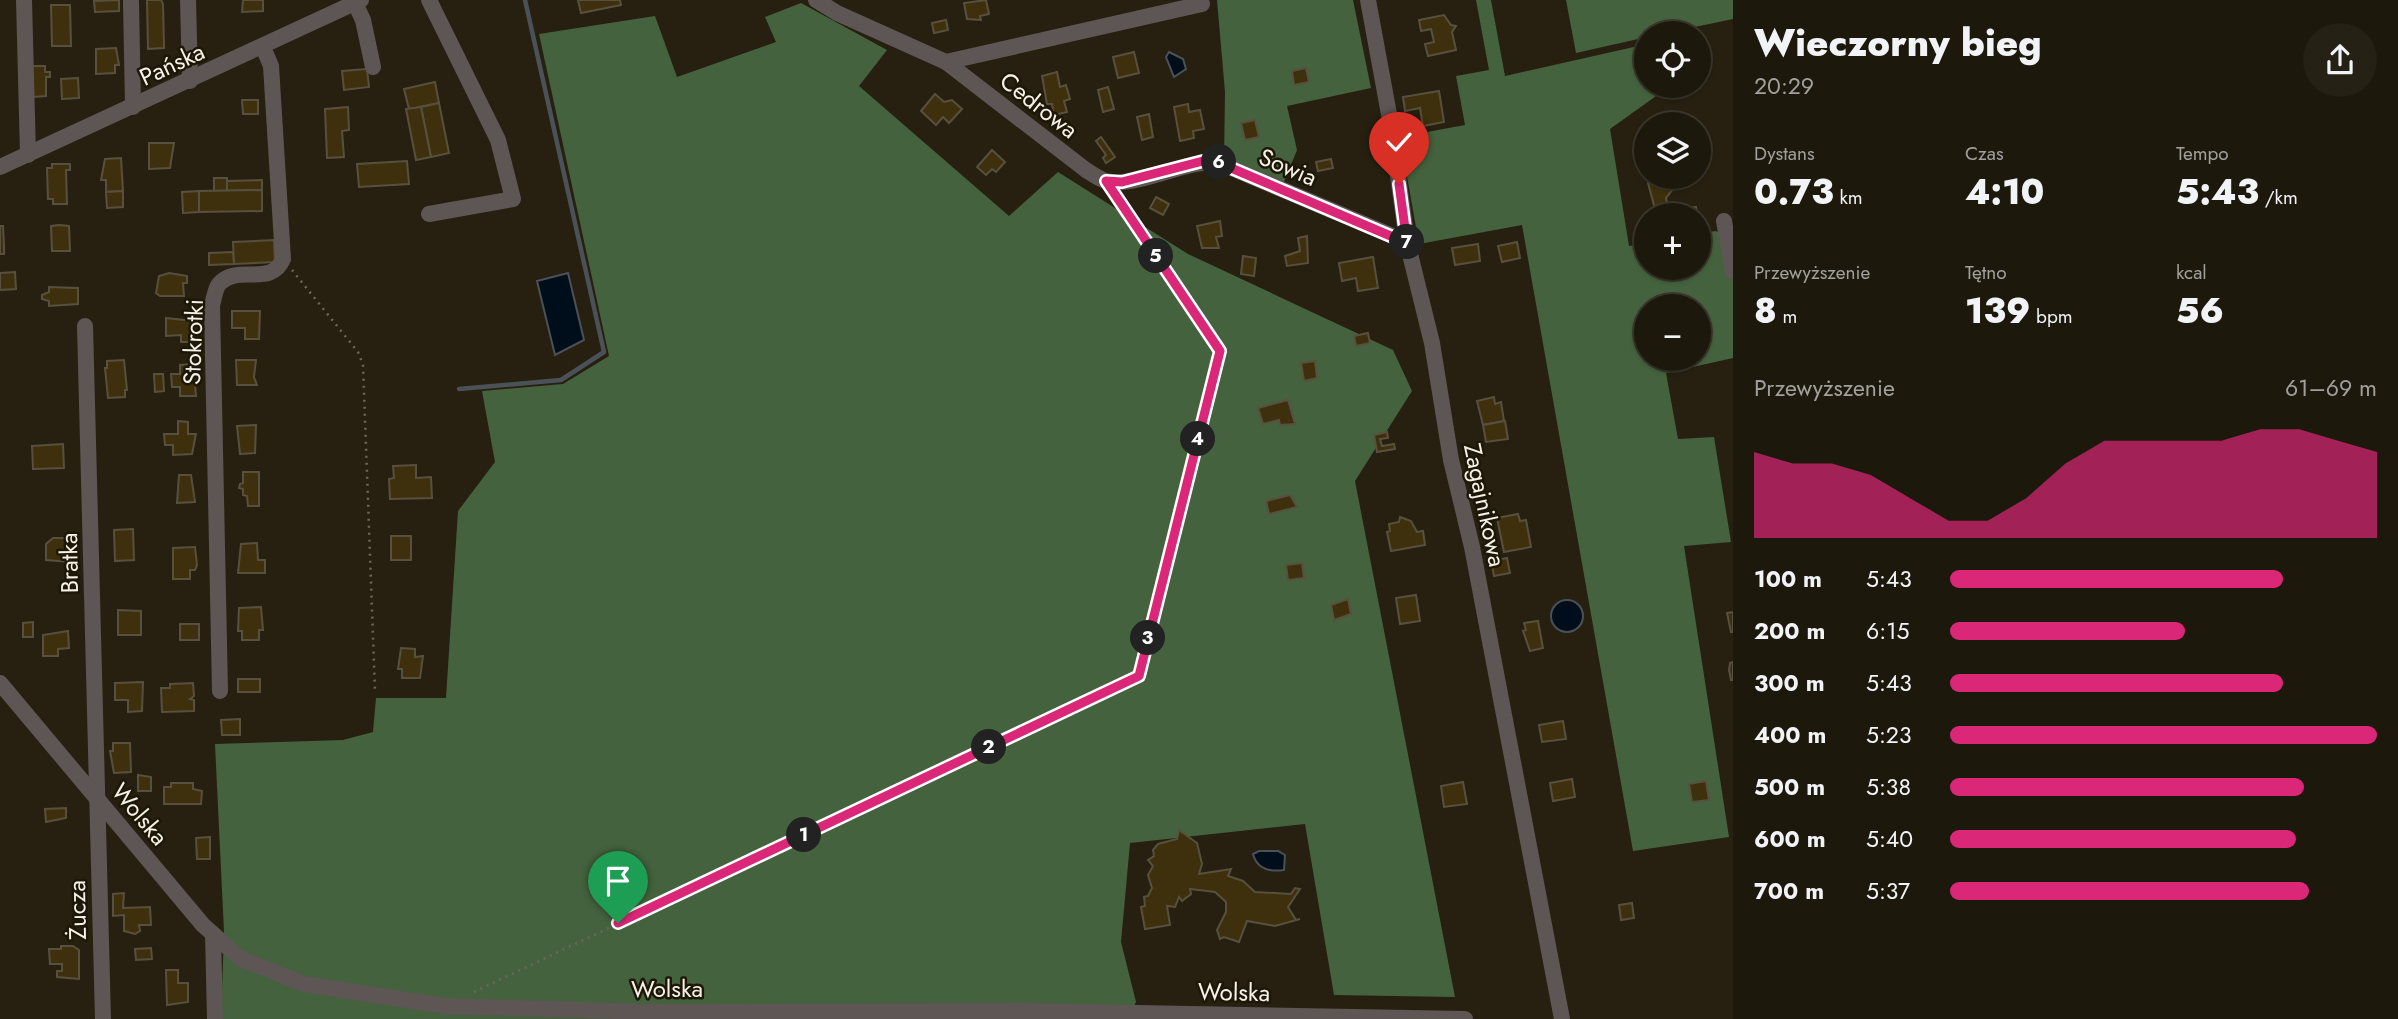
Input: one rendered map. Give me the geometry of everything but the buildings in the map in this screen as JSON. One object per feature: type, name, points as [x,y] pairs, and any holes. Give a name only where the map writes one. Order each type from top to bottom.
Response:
[{"type":"street","points":[[24,0],[28,155]]},
{"type":"street","points":[[188,0],[190,81]]},
{"type":"street","points":[[429,0],[498,140],[513,199],[429,214]]},
{"type":"street","name":"Cedrowa","points":[[816,0],[837,13],[946,62],[1086,170],[1106,181]]},
{"type":"street","name":"Zagajnikowa","points":[[1368,0],[1391,125],[1407,243],[1432,343],[1451,460],[1472,547],[1562,1019]]},
{"type":"street","points":[[131,2],[133,107]]},
{"type":"street","points":[[358,2],[373,67]]},
{"type":"street","name":"Pańska","points":[[0,167],[358,2]]},
{"type":"street","name":"Cedrowa","points":[[946,62],[1202,4]]},
{"type":"street","points":[[263,47],[271,66],[284,259]]},
{"type":"street","name":"Sowia","points":[[1106,181],[1122,182],[1203,161],[1217,162],[1407,243]]},
{"type":"street","points":[[1724,221],[1733,272]]},
{"type":"street","name":"Stokrotki","points":[[220,691],[212,305],[218,285],[232,275],[272,274],[279,269],[284,259]]},
{"type":"street","name":"Bratka","points":[[85,326],[97,799]]},
{"type":"street","name":"Wolska","points":[[0,683],[213,934],[241,959],[304,984],[445,1006],[653,1012],[1030,1011],[1465,1019]]},
{"type":"street","name":"Żucza","points":[[97,799],[103,1019]]},
{"type":"street","points":[[213,934],[215,1019]]},
{"type":"path","points":[[470,994],[1139,676],[1220,351],[1106,181]]},
{"type":"path","points":[[284,259],[358,352],[363,365],[375,691]]},
{"type":"green space","points":[[1217,0],[1353,0],[1371,88],[1287,106],[1297,150],[1284,182],[1224,159],[1225,92]]},
{"type":"green space","points":[[1476,0],[1491,0],[1505,76],[1634,47],[1634,98],[1653,98],[1610,129],[1629,246],[1634,245],[1634,280],[1711,280],[1711,232],[1733,236],[1733,358],[1711,363],[1711,294],[1634,294],[1634,371],[1675,371],[1666,373],[1678,439],[1714,437],[1731,542],[1684,546],[1729,837],[1633,851],[1522,225],[1419,244],[1400,137],[1465,125],[1456,76],[1489,70]]},
{"type":"green space","points":[[1566,0],[1733,0],[1733,19],[1711,24],[1711,21],[1634,21],[1634,40],[1576,53]]},
{"type":"green space","points":[[801,3],[887,50],[859,86],[1009,216],[1058,172],[1188,254],[1393,350],[1412,391],[1355,481],[1455,997],[1334,995],[1305,824],[1130,843],[1121,942],[1136,1002],[1128,1019],[221,1019],[224,932],[215,744],[343,740],[373,732],[376,698],[446,698],[458,511],[495,462],[482,391],[563,384],[609,356],[539,34],[655,16],[677,77],[776,42],[765,17]]},
{"type":"water","points":[[1169,52],[1183,59],[1186,69],[1174,77],[1166,57]]},
{"type":"water","points":[[568,273],[584,340],[555,355],[537,281]]},
{"type":"water","points":[[1567,600],[1578,605],[1583,616],[1578,627],[1567,632],[1556,627],[1551,616],[1556,605]]},
{"type":"water","points":[[1259,851],[1278,851],[1285,855],[1284,870],[1269,870],[1261,866],[1253,854]]},
{"type":"waterway","points":[[459,389],[561,380],[604,352],[525,0]]},
{"type":"route","points":[[618,923],[1139,676],[1220,351],[1106,181],[1122,182],[1203,161],[1217,162],[1407,243],[1399,184]]}]
